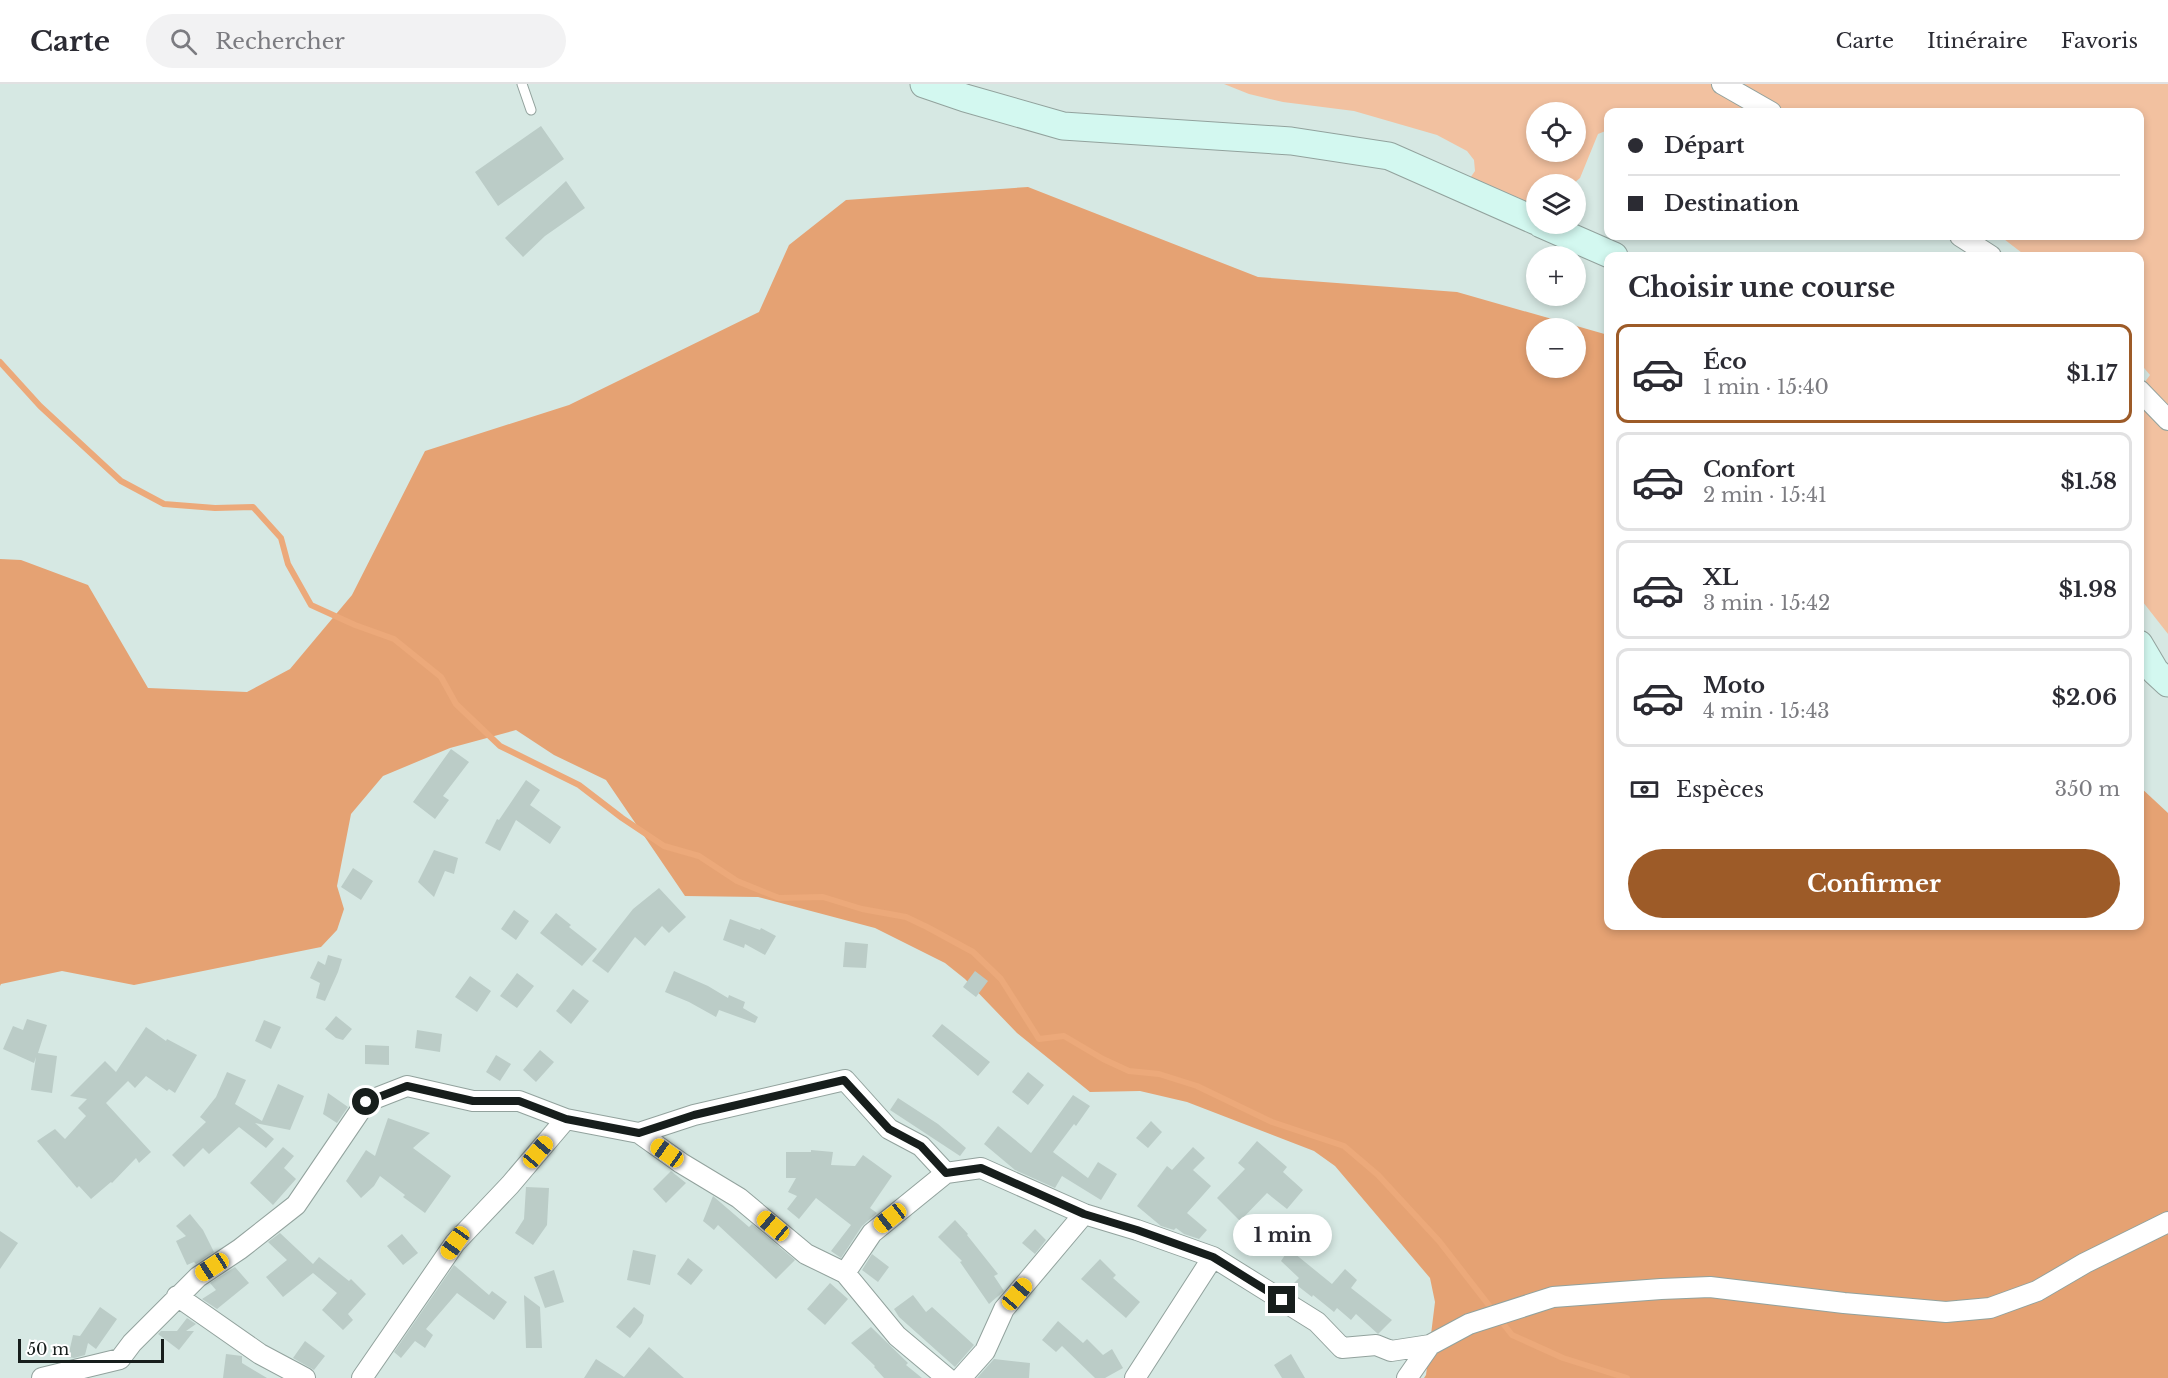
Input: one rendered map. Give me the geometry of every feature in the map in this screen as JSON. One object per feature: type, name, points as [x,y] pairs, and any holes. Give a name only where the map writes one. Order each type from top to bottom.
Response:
[{"type":"street","points":[[924,84],[1063,126],[1292,141],[1389,156],[1526,217]]},
{"type":"street","points":[[1722,84],[1763,108]]},
{"type":"street","points":[[1564,234],[1605,252]]},
{"type":"street","points":[[1966,240],[1985,252]]},
{"type":"street","points":[[2144,395],[2168,420]]},
{"type":"street","points":[[2144,652],[2155,671],[2168,683]]},
{"type":"street","points":[[639,1133],[694,1115],[844,1080],[889,1129],[921,1146],[946,1173]]},
{"type":"street","points":[[42,1378],[120,1359],[132,1342],[198,1277],[240,1249],[296,1204],[366,1102],[407,1086],[473,1101],[519,1101],[566,1119],[639,1133],[681,1163],[740,1198],[806,1254],[845,1273],[897,1336],[947,1378]]},
{"type":"street","points":[[362,1378],[455,1243],[510,1185],[566,1119]]},
{"type":"street","points":[[845,1273],[872,1233],[946,1173],[981,1168],[1084,1214],[1213,1257],[1317,1322],[1342,1348],[1376,1345],[1391,1351],[1430,1345],[1469,1324],[1553,1297],[1601,1292],[1710,1287],[1946,1312],[1990,1308],[2037,1291],[2085,1263],[2168,1222]]},
{"type":"street","points":[[961,1378],[985,1351],[1004,1310],[1084,1214]]},
{"type":"street","points":[[1135,1378],[1213,1257]]},
{"type":"street","points":[[177,1296],[260,1353],[305,1378]]},
{"type":"street","points":[[1407,1378],[1430,1345]]},
{"type":"lane","points":[[522,84],[531,110]]},
{"type":"shaded area","points":[[1224,84],[2168,84],[2168,634],[2144,603],[2144,383],[2150,375],[2144,368],[2144,252],[2021,252],[2005,240],[2144,240],[2144,108],[1604,108],[1604,132],[1598,134],[1582,174],[1526,174],[1526,204],[1468,181],[1475,171],[1474,160],[1467,151],[1437,135],[1354,111],[1283,102],[1249,94]]},
{"type":"shaded area","points":[[1028,187],[1258,277],[1457,292],[1548,318],[1526,318],[1526,378],[1586,378],[1586,329],[1604,334],[1604,930],[2144,930],[2144,791],[2168,813],[2168,1378],[1424,1378],[1435,1302],[1430,1278],[1335,1166],[1314,1151],[1187,1102],[1140,1091],[1090,1092],[1017,1033],[965,979],[945,963],[875,928],[758,897],[685,896],[606,780],[554,755],[516,730],[450,748],[383,776],[351,814],[337,886],[344,909],[337,930],[321,947],[134,985],[62,971],[0,986],[0,559],[21,560],[88,585],[148,688],[247,692],[290,669],[352,595],[425,451],[569,405],[759,312],[789,245],[846,200]]},
{"type":"building","points":[[541,126],[564,159],[498,206],[475,172]]},
{"type":"building","points":[[566,181],[585,208],[545,236],[523,257],[505,238]]},
{"type":"building","points":[[451,749],[469,762],[443,796],[449,800],[435,819],[413,802]]},
{"type":"building","points":[[526,780],[540,790],[530,805],[561,827],[550,844],[516,820],[500,851],[485,843],[497,819],[499,820]]},
{"type":"building","points":[[434,850],[458,858],[454,874],[445,871],[434,897],[418,882]]},
{"type":"building","points":[[353,868],[373,881],[361,900],[341,887]]},
{"type":"building","points":[[659,888],[686,917],[669,933],[662,926],[645,946],[635,937],[608,973],[592,961],[633,909]]},
{"type":"building","points":[[514,910],[529,921],[516,940],[501,929]]},
{"type":"building","points":[[556,913],[571,925],[569,927],[597,949],[582,966],[540,933]]},
{"type":"building","points":[[730,919],[760,930],[761,928],[776,936],[765,955],[745,944],[744,948],[723,940]]},
{"type":"building","points":[[845,942],[868,944],[866,968],[843,967]]},
{"type":"building","points":[[328,955],[342,959],[325,1001],[316,998],[320,983],[310,978],[318,961],[325,965]]},
{"type":"building","points":[[674,971],[728,998],[729,995],[745,1002],[743,1008],[758,1017],[755,1023],[719,1010],[716,1017],[665,992]]},
{"type":"building","points":[[975,971],[988,981],[976,997],[963,987]]},
{"type":"building","points":[[517,973],[534,986],[517,1008],[500,996]]},
{"type":"building","points":[[470,976],[491,991],[477,1012],[455,997]]},
{"type":"building","points":[[573,989],[589,1001],[571,1024],[556,1011]]},
{"type":"building","points":[[336,1016],[352,1029],[343,1040],[336,1038],[325,1029]]},
{"type":"building","points":[[27,1019],[47,1025],[38,1053],[57,1056],[52,1093],[31,1090],[36,1057],[34,1063],[3,1049],[13,1026],[23,1030]]},
{"type":"building","points":[[264,1020],[281,1027],[271,1049],[255,1041]]},
{"type":"building","points":[[942,1024],[990,1062],[978,1076],[932,1036]]},
{"type":"building","points":[[146,1027],[166,1041],[167,1039],[197,1055],[175,1093],[169,1089],[167,1091],[146,1076],[135,1088],[128,1081],[106,1103],[151,1152],[139,1163],[136,1158],[112,1183],[91,1199],[79,1186],[77,1188],[37,1141],[55,1129],[65,1139],[86,1116],[78,1108],[87,1099],[70,1096],[105,1061],[116,1072]]},
{"type":"building","points":[[417,1030],[442,1034],[440,1052],[415,1048]]},
{"type":"building","points":[[365,1045],[389,1046],[389,1065],[365,1064]]},
{"type":"building","points":[[540,1050],[554,1062],[536,1082],[523,1070]]},
{"type":"building","points":[[496,1055],[511,1064],[500,1081],[486,1072]]},
{"type":"building","points":[[227,1072],[246,1080],[235,1104],[262,1121],[278,1084],[304,1096],[290,1130],[255,1123],[274,1139],[266,1148],[239,1127],[209,1154],[203,1148],[184,1167],[172,1155],[206,1122],[200,1117],[216,1097]]},
{"type":"building","points":[[1028,1072],[1044,1085],[1028,1105],[1012,1092]]},
{"type":"building","points":[[328,1093],[348,1107],[337,1123],[323,1114]]},
{"type":"building","points":[[1073,1095],[1090,1106],[1053,1152],[1088,1178],[1098,1162],[1117,1174],[1101,1200],[1062,1176],[1055,1188],[1015,1170],[984,1144],[998,1126],[1031,1153]]},
{"type":"building","points":[[898,1098],[938,1124],[966,1148],[960,1156],[890,1110]]},
{"type":"building","points":[[388,1118],[430,1133],[413,1148],[451,1176],[425,1213],[380,1176],[374,1186],[361,1198],[346,1181],[366,1150],[375,1156]]},
{"type":"building","points":[[1151,1121],[1162,1132],[1148,1148],[1136,1138]]},
{"type":"building","points":[[1257,1141],[1287,1167],[1283,1172],[1303,1190],[1287,1209],[1267,1193],[1240,1221],[1217,1198],[1245,1169],[1238,1163]]},
{"type":"building","points":[[283,1147],[294,1156],[284,1168],[296,1179],[273,1205],[250,1183]]},
{"type":"building","points":[[1193,1147],[1205,1158],[1193,1170],[1211,1186],[1187,1213],[1207,1230],[1199,1239],[1184,1234],[1176,1228],[1174,1230],[1161,1226],[1137,1206],[1167,1166],[1172,1170]]},
{"type":"building","points":[[811,1150],[833,1152],[831,1165],[855,1166],[863,1155],[892,1176],[870,1208],[877,1213],[862,1226],[841,1258],[831,1251],[851,1225],[816,1198],[799,1219],[787,1209],[797,1196],[788,1192],[796,1178],[786,1178],[786,1152],[811,1152]]},
{"type":"building","points":[[671,1171],[686,1183],[666,1203],[653,1189]]},
{"type":"building","points":[[526,1187],[549,1188],[547,1225],[533,1245],[515,1233],[524,1219]]},
{"type":"building","points":[[713,1196],[749,1227],[752,1224],[795,1260],[776,1279],[718,1225],[714,1230],[703,1221]]},
{"type":"building","points":[[190,1214],[203,1230],[214,1252],[196,1264],[194,1262],[187,1265],[176,1241],[186,1236],[176,1226]]},
{"type":"building","points":[[955,1220],[998,1274],[994,1276],[1004,1291],[989,1304],[960,1262],[962,1261],[938,1237]]},
{"type":"building","points":[[1035,1229],[1046,1240],[1035,1254],[1022,1243]]},
{"type":"building","points":[[0,1231],[18,1243],[0,1269]]},
{"type":"building","points":[[280,1233],[313,1264],[319,1257],[349,1281],[351,1279],[366,1294],[348,1314],[353,1320],[343,1330],[322,1310],[337,1293],[313,1273],[283,1297],[266,1277],[287,1260],[268,1242]]},
{"type":"building","points":[[402,1234],[418,1253],[403,1265],[387,1246]]},
{"type":"building","points":[[1289,1249],[1332,1284],[1345,1269],[1357,1280],[1351,1288],[1392,1320],[1378,1334],[1356,1314],[1351,1320],[1337,1308],[1334,1312],[1313,1295],[1312,1297],[1294,1283],[1299,1278],[1281,1261]]},
{"type":"building","points":[[633,1250],[656,1255],[650,1285],[627,1280]]},
{"type":"building","points":[[872,1254],[889,1267],[878,1282],[862,1270]]},
{"type":"building","points":[[688,1258],[703,1270],[691,1285],[677,1274]]},
{"type":"building","points":[[1100,1259],[1116,1275],[1113,1278],[1140,1302],[1126,1318],[1081,1279]]},
{"type":"building","points":[[454,1265],[489,1295],[492,1291],[507,1302],[494,1320],[457,1293],[426,1329],[433,1335],[425,1348],[415,1341],[401,1358],[394,1352]]},
{"type":"building","points":[[235,1267],[249,1283],[217,1309],[202,1299],[216,1290],[210,1283]]},
{"type":"building","points":[[554,1270],[564,1302],[545,1308],[534,1277]]},
{"type":"building","points":[[830,1283],[848,1299],[825,1325],[807,1309]]},
{"type":"building","points":[[524,1295],[540,1307],[542,1348],[526,1348]]},
{"type":"building","points":[[913,1295],[926,1312],[932,1307],[974,1345],[955,1367],[899,1317],[894,1309]]},
{"type":"building","points":[[100,1307],[117,1319],[96,1349],[88,1343],[85,1355],[68,1357],[73,1335],[80,1336]]},
{"type":"building","points":[[634,1307],[644,1315],[642,1323],[630,1338],[616,1327]]},
{"type":"building","points":[[187,1318],[196,1324],[186,1331],[194,1331],[179,1350],[158,1334],[161,1331],[177,1331]]},
{"type":"building","points":[[1058,1321],[1083,1343],[1087,1339],[1103,1355],[1112,1349],[1123,1368],[1105,1378],[1095,1378],[1062,1346],[1056,1352],[1042,1340]]},
{"type":"building","points":[[871,1327],[908,1363],[906,1365],[922,1378],[884,1378],[851,1343]]},
{"type":"building","points":[[305,1341],[325,1356],[314,1370],[293,1358]]},
{"type":"building","points":[[649,1347],[684,1378],[584,1378],[596,1359],[624,1377]]},
{"type":"building","points":[[226,1354],[242,1356],[242,1363],[267,1378],[223,1378]]},
{"type":"building","points":[[1291,1354],[1305,1378],[1282,1378],[1274,1365]]},
{"type":"building","points":[[994,1359],[1030,1363],[1029,1378],[977,1378]]},
{"type":"waterway","points":[[0,362],[40,406],[121,481],[164,504],[215,508],[253,507],[281,538],[288,564],[311,605],[355,625],[394,639],[441,677],[456,704],[500,746],[579,785],[664,846],[699,856],[737,881],[779,898],[823,897],[862,909],[906,917],[973,952],[1001,979],[1039,1039],[1064,1036],[1129,1071],[1159,1074],[1197,1086],[1272,1122],[1344,1146],[1378,1175],[1439,1241],[1512,1335],[1563,1358],[1627,1378]]},
{"type":"route","points":[[366,1102],[407,1086],[473,1101],[519,1101],[566,1119],[639,1133],[694,1115],[844,1080],[889,1129],[921,1146],[946,1173],[981,1168],[1084,1214],[1213,1257],[1282,1300]]}]
